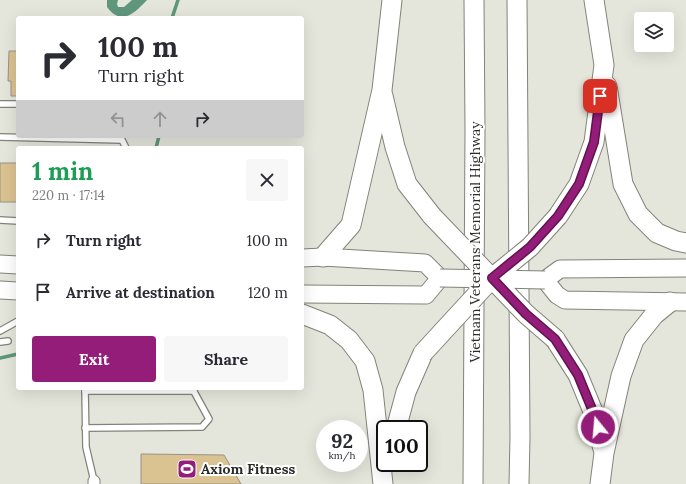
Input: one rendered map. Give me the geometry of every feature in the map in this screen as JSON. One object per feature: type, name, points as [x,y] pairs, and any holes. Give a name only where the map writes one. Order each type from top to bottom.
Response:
[{"type":"highway","points":[[322,257],[352,225],[382,90],[392,0]]},
{"type":"highway","name":"Vietnam Veterans Memorial Highway","points":[[473,484],[475,129],[474,0]]},
{"type":"highway","points":[[517,0],[520,421],[519,484]]},
{"type":"highway","points":[[594,0],[623,184],[638,214],[657,233],[676,241],[686,243]]},
{"type":"highway","points":[[398,420],[406,392],[423,353],[492,278],[530,247],[558,216],[579,184],[594,142],[604,65]]},
{"type":"highway","points":[[382,90],[395,147],[407,184],[432,216],[526,314],[555,339],[578,375],[594,414],[604,452]]},
{"type":"highway","points":[[600,484],[604,452],[621,376],[634,340],[654,315],[678,302]]},
{"type":"highway","points":[[304,315],[330,325],[349,340],[365,361],[373,390],[383,484]]},
{"type":"highway","points":[[390,484],[391,472]]},
{"type":"main road","points":[[304,258],[322,257],[425,263],[440,278],[545,280],[560,269],[686,268]]},
{"type":"main road","points":[[0,264],[16,265]]},
{"type":"main road","points":[[304,294],[426,295],[440,278]]},
{"type":"main road","points":[[545,280],[557,295],[566,300],[678,302]]},
{"type":"main road","points":[[0,290],[16,290]]},
{"type":"lane","points":[[0,104],[16,104]]},
{"type":"lane","points":[[0,137],[16,137]]},
{"type":"lane","points":[[0,220],[16,221]]},
{"type":"lane","points":[[0,331],[16,322]]},
{"type":"lane","points":[[0,342],[8,341]]},
{"type":"lane","points":[[85,390],[86,447],[94,482]]},
{"type":"lane","points":[[85,428],[202,427],[209,419],[193,390]]},
{"type":"shaded area","points":[[107,0],[118,0],[118,7],[124,7],[132,0],[147,0],[137,10],[127,16],[117,16],[107,7]]},
{"type":"building","points":[[9,51],[16,51],[16,96],[11,96],[11,81],[8,81]]},
{"type":"building","points":[[0,163],[16,163],[16,202],[0,202]]},
{"type":"building","name":"Axiom Fitness","points":[[141,454],[224,455],[241,484],[141,484]]},
{"type":"waterway","points":[[173,16],[178,0]]},
{"type":"waterway","points":[[156,146],[158,138]]},
{"type":"waterway","points":[[0,358],[16,354]]},
{"type":"place","name":"Axiom Fitness","points":[[187,469]]},
{"type":"route","points":[[598,427],[578,375],[555,339],[526,314],[492,278],[530,247],[558,216],[579,184],[594,142],[600,96]]}]
